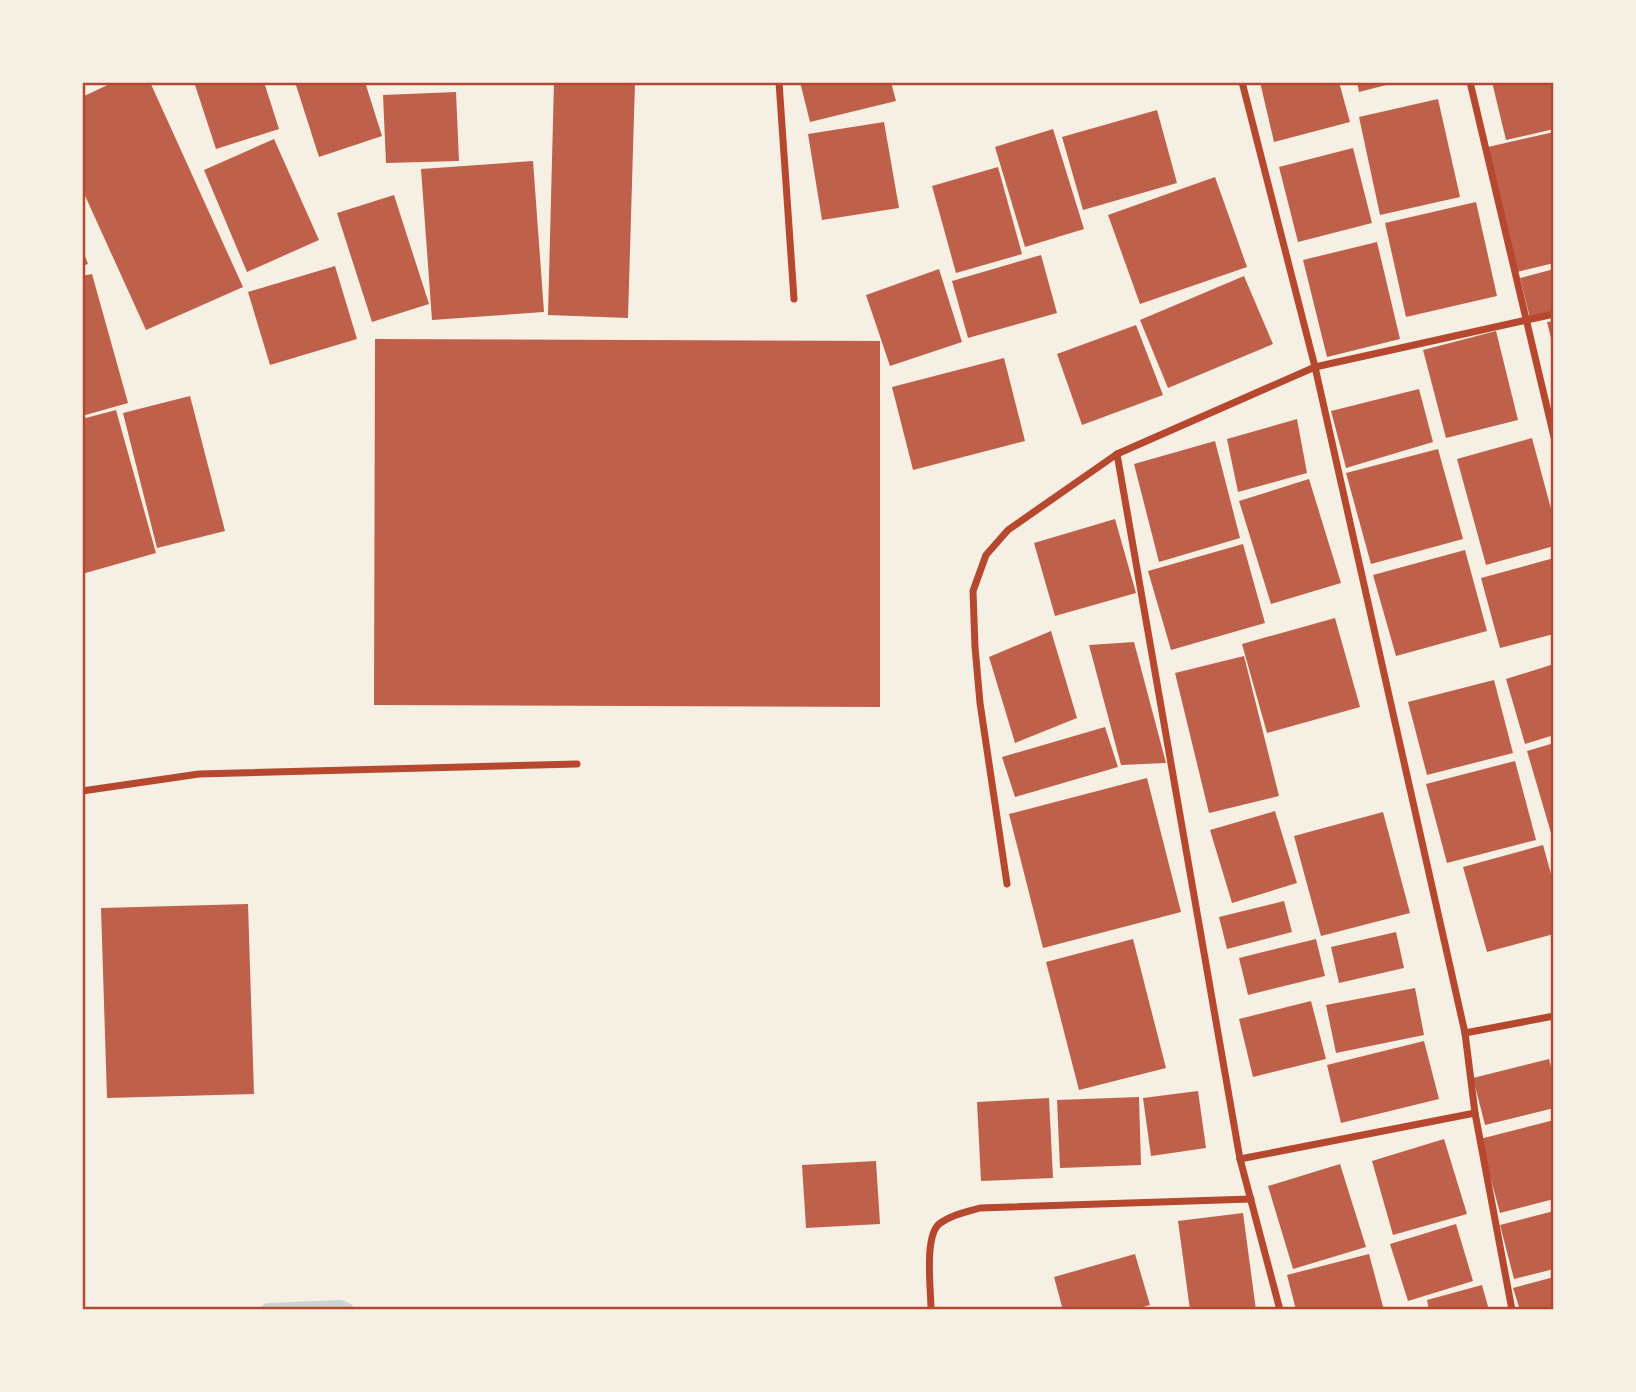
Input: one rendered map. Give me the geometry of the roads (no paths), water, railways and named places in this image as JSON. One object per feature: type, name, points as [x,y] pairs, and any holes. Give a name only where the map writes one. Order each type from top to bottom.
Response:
[{"type":"street","points":[[779,82],[794,299]]},
{"type":"street","points":[[1242,82],[1314,367],[1465,1033],[1475,1113],[1512,1310]]},
{"type":"street","points":[[1470,82],[1554,437]]},
{"type":"street","points":[[1007,884],[980,704],[973,591],[986,555],[1008,530],[1116,454],[1314,367],[1554,314]]},
{"type":"street","points":[[1116,454],[1240,1159],[1280,1310]]},
{"type":"street","points":[[82,791],[199,774],[577,764]]},
{"type":"street","points":[[1465,1033],[1554,1016]]},
{"type":"street","points":[[1240,1159],[1475,1113]]},
{"type":"street","points":[[931,1310],[932,1236],[937,1226],[958,1214],[980,1208],[1251,1199]]},
{"type":"waterway","points":[[268,1310],[340,1307],[347,1310]]}]
